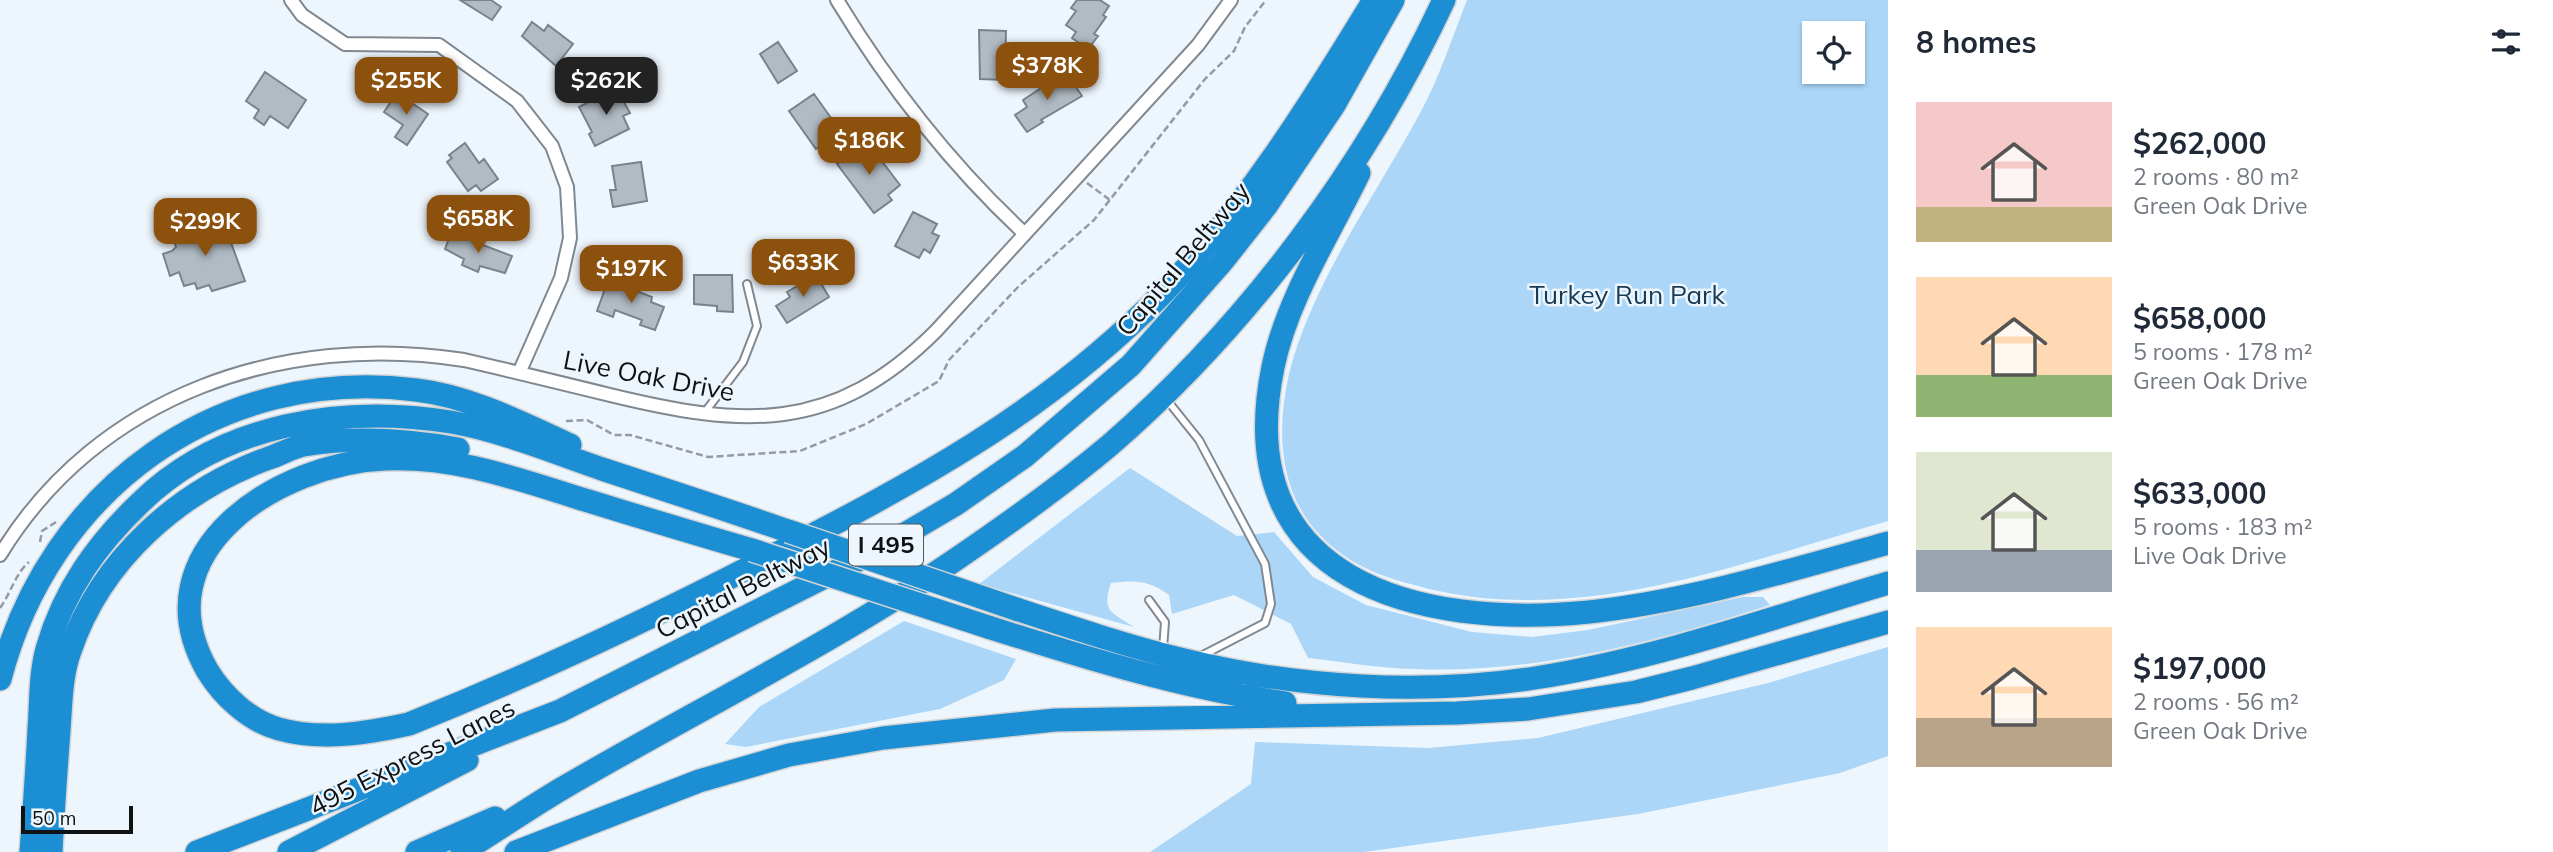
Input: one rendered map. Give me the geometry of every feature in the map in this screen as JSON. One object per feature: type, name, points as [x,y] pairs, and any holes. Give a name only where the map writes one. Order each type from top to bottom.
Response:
[{"type":"highway","points":[[752,550],[463,463],[382,459],[301,477],[261,497],[229,520],[214,538],[195,576],[192,628],[199,655],[217,686],[244,712],[278,729],[325,735],[373,732],[410,724],[615,636],[856,513],[936,470],[1008,424],[1114,339],[1164,291],[1246,192],[1319,90],[1374,0]]},
{"type":"highway","name":"Capital Beltway","points":[[197,852],[560,712],[792,595],[910,531],[956,504],[1013,464],[1082,411],[1184,309],[1266,206],[1334,105],[1393,0]]},
{"type":"highway","name":"I 495","points":[[462,852],[562,789],[803,653],[954,561],[1108,446],[1163,396],[1213,344],[1297,243],[1375,127],[1444,0]]},
{"type":"highway","points":[[1433,23],[1299,295],[1281,337],[1273,366],[1266,408],[1267,462],[1282,506],[1315,552],[1357,581],[1390,594],[1430,605],[1512,615],[1589,612],[1691,596],[1888,543]]},
{"type":"highway","points":[[0,679],[15,624],[30,593],[82,514],[137,466],[169,444],[226,413],[304,390],[375,386],[419,390],[463,401],[525,424],[606,461],[788,531]]},
{"type":"highway","points":[[51,852],[45,791],[46,652],[61,607],[84,566],[114,528],[159,485],[207,453],[259,433],[330,416],[395,415],[454,423],[522,442],[1016,610],[1163,655],[1189,662],[1301,679],[1392,686],[1508,681],[1647,655],[1888,583]]},
{"type":"highway","points":[[31,852],[45,791],[69,652],[90,607],[121,560],[169,511],[233,471],[303,445],[392,440],[468,451],[752,550],[1128,671],[1189,686],[1310,706],[1390,713]]},
{"type":"highway","points":[[516,852],[637,802],[699,780],[789,755],[883,738],[1055,720],[1492,712],[1587,701],[1692,678],[1888,622]]},
{"type":"highway","name":"495 Express Lanes","points":[[289,852],[560,712]]},
{"type":"highway","points":[[417,852],[562,789]]},
{"type":"street","points":[[291,0],[302,15],[345,44],[439,45],[517,101],[547,138],[567,187],[570,238],[561,278],[519,373]]},
{"type":"street","points":[[837,0],[948,156],[980,192],[1025,234]]},
{"type":"street","name":"Live Oak Drive","points":[[0,555],[46,496],[102,445],[176,398],[231,374],[305,356],[363,351],[424,354],[703,415],[748,417],[806,410],[841,398],[879,378],[924,343],[1198,45],[1231,0]]},
{"type":"lane","points":[[703,415],[743,362],[758,326],[747,284]]},
{"type":"lane","points":[[1163,396],[1199,440],[1260,554],[1271,592],[1270,613],[1265,623],[1241,638],[1189,662]]},
{"type":"lane","points":[[1149,600],[1165,622],[1163,655]]},
{"type":"path","points":[[564,421],[587,420],[614,435],[630,435],[708,457],[800,451],[866,424],[939,381],[948,360],[1018,287],[1094,220],[1205,79],[1234,51],[1245,27],[1266,0]]},
{"type":"path","points":[[1077,177],[1110,200]]},
{"type":"path","points":[[39,544],[42,531],[61,519]]},
{"type":"path","points":[[0,608],[12,592],[20,570],[36,556]]},
{"type":"green space","name":"Turkey Run Park","points":[[1467,0],[1888,0],[1888,521],[1715,572],[1656,586],[1596,596],[1537,600],[1477,597],[1404,582],[1353,562],[1320,535],[1296,500],[1284,460],[1283,417],[1289,374],[1312,307],[1328,274],[1402,146],[1439,73]]},
{"type":"green space","points":[[1130,468],[1237,536],[1274,532],[1313,577],[1366,605],[1472,632],[1532,637],[1588,630],[1743,597],[1763,597],[1770,605],[1595,653],[1505,666],[1414,669],[1308,658],[1291,624],[1234,595],[1172,614],[1169,595],[1155,586],[1135,582],[1111,583],[1107,600],[1110,610],[1134,627],[979,584]]},
{"type":"green space","points":[[904,621],[1016,659],[1004,680],[940,709],[746,747],[725,744],[759,707]]},
{"type":"green space","points":[[1888,647],[1888,756],[1840,773],[1638,814],[1364,852],[1150,852],[1251,784],[1255,742],[1429,748],[1538,738],[1768,683]]},
{"type":"building","points":[[460,0],[491,0],[501,7],[492,20]]},
{"type":"building","points":[[1077,0],[1100,0],[1109,6],[1103,15],[1106,17],[1094,34],[1098,36],[1088,49],[1072,38],[1076,32],[1066,25],[1076,11],[1071,8]]},
{"type":"building","points":[[532,22],[544,31],[548,25],[573,44],[556,66],[522,36]]},
{"type":"building","points":[[979,30],[1006,31],[1005,80],[980,79]]},
{"type":"building","points":[[778,42],[797,71],[778,83],[760,54]]},
{"type":"building","points":[[265,72],[306,100],[288,128],[270,116],[264,125],[254,118],[259,110],[246,101]]},
{"type":"building","points":[[1068,76],[1082,96],[1041,120],[1043,122],[1027,132],[1015,115],[1027,107],[1023,100],[1052,81],[1054,85]]},
{"type":"building","points":[[616,88],[630,113],[623,116],[629,129],[595,146],[589,134],[592,132],[579,107]]},
{"type":"building","points":[[397,93],[428,114],[407,145],[395,137],[403,125],[384,112]]},
{"type":"building","points":[[814,94],[836,125],[827,131],[832,137],[816,149],[789,111]]},
{"type":"building","points":[[465,143],[479,163],[484,159],[498,179],[481,191],[476,185],[468,191],[447,162],[452,158],[449,155]]},
{"type":"building","points":[[863,145],[867,150],[871,147],[900,185],[888,195],[892,200],[874,213],[837,164]]},
{"type":"building","points":[[641,162],[647,201],[613,207],[610,190],[616,190],[612,166]]},
{"type":"building","points":[[913,212],[937,224],[932,233],[939,236],[930,253],[924,249],[919,258],[895,246]]},
{"type":"building","points":[[212,219],[217,233],[226,229],[245,281],[212,291],[209,285],[197,289],[195,283],[184,286],[179,272],[170,276],[163,254],[176,247],[174,242],[183,239],[180,231]]},
{"type":"building","points":[[451,233],[512,256],[505,273],[480,266],[478,272],[462,265],[464,259],[445,249]]},
{"type":"building","points":[[621,247],[639,252],[633,270],[616,264]]},
{"type":"building","points":[[694,275],[732,275],[733,312],[717,311],[717,306],[694,304]]},
{"type":"building","points":[[816,275],[829,297],[787,323],[776,306],[790,297],[787,292]]},
{"type":"building","points":[[619,284],[652,297],[651,302],[664,307],[655,330],[640,325],[642,320],[615,310],[613,317],[597,311],[606,286],[616,290]]}]
